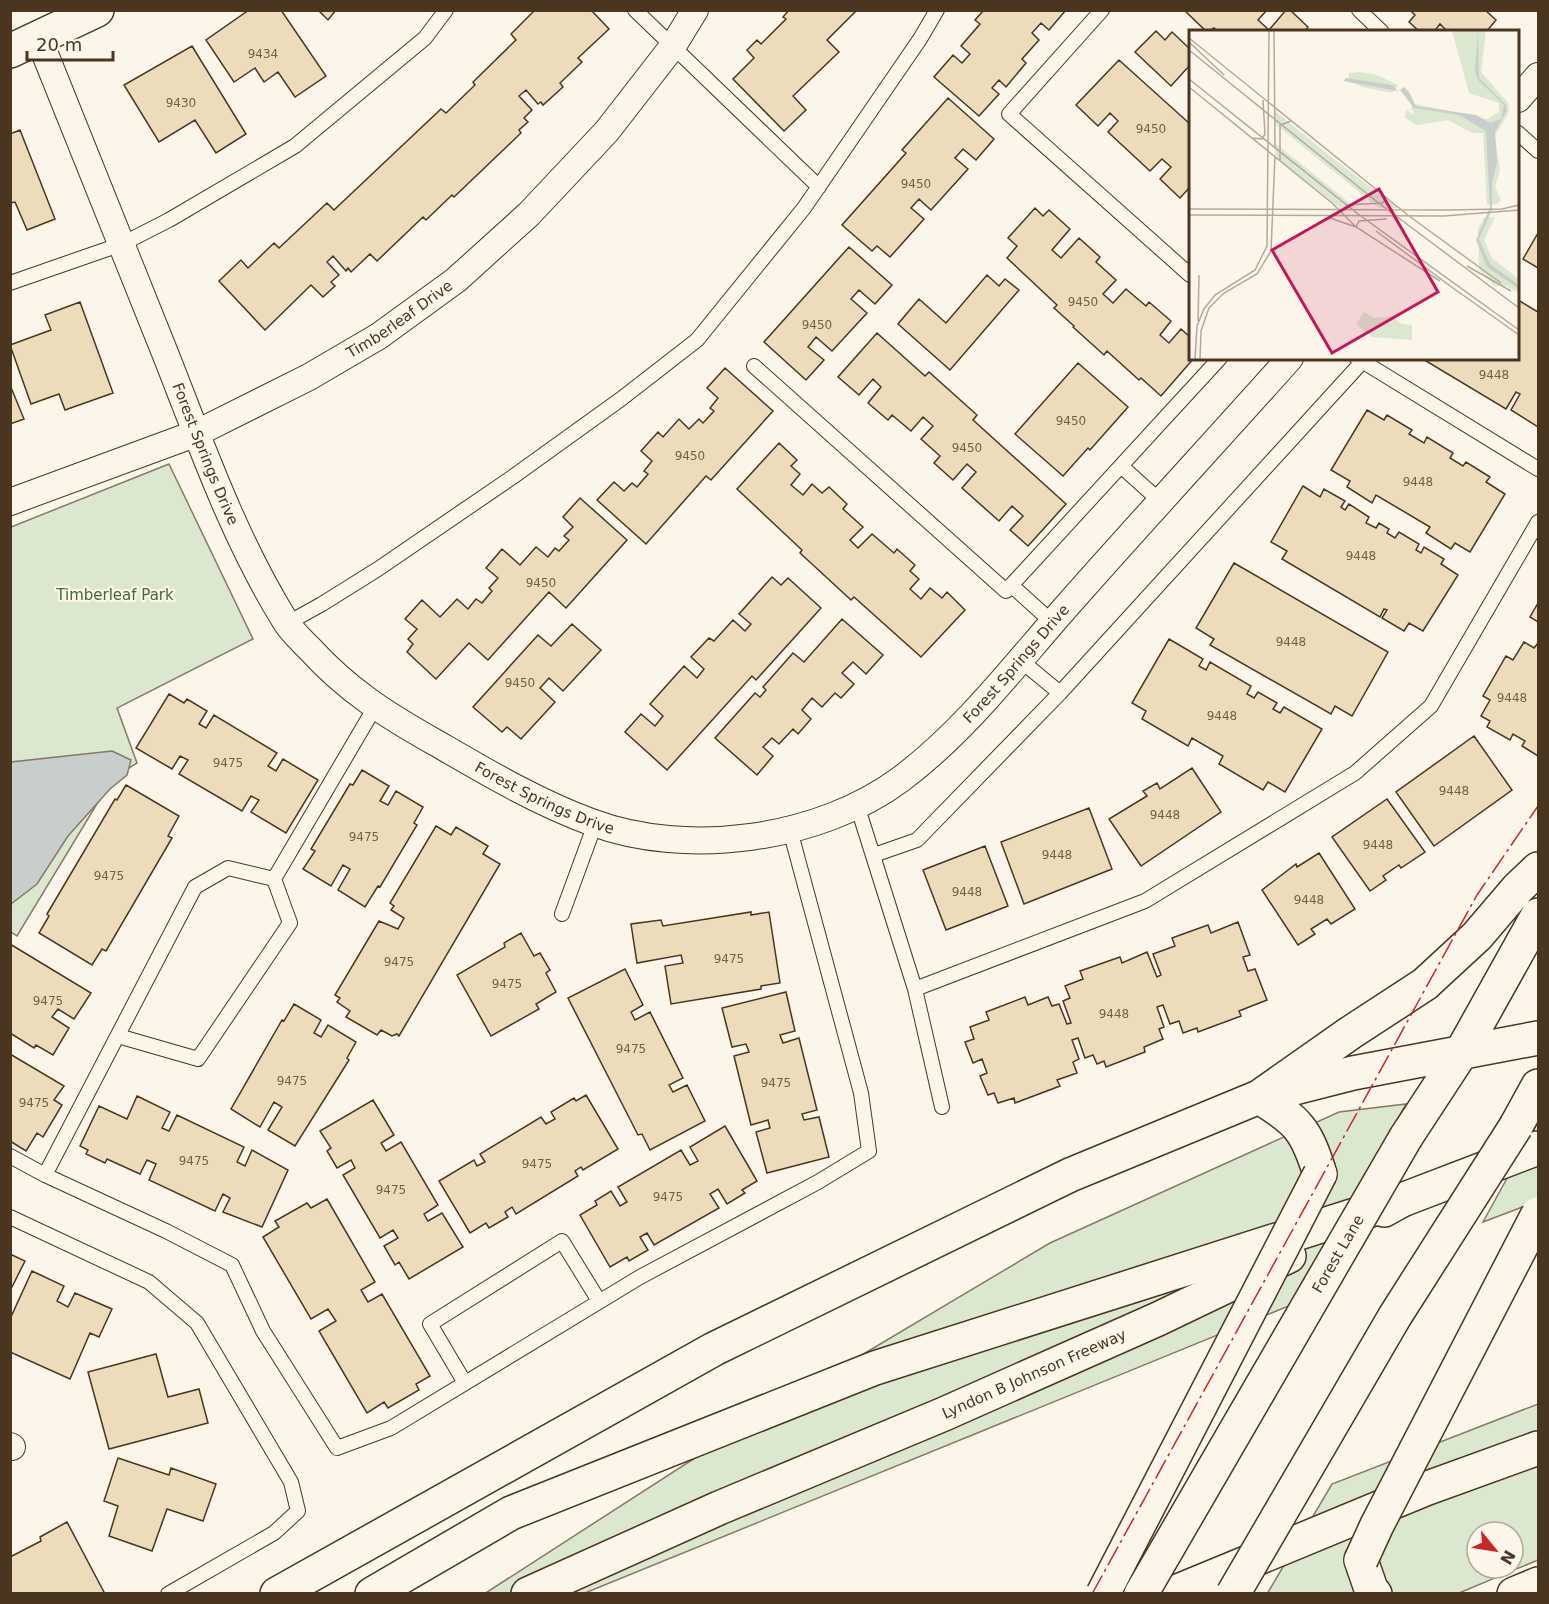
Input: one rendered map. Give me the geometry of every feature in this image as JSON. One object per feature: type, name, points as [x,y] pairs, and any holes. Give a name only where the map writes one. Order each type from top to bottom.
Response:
[{"type":"main road","points":[[25,45],[97,10]]},
{"type":"main road","points":[[1259,1097],[1425,984],[1477,936],[1518,888],[1539,869]]},
{"type":"main road","name":"Forest Lane","points":[[1141,1593],[1406,1137],[1461,1053],[1539,915]]},
{"type":"main road","points":[[277,1593],[714,1349],[1070,1175],[1259,1097],[1353,1072],[1539,1038]]},
{"type":"main road","points":[[1233,1593],[1395,1316],[1528,1137],[1539,1086]]},
{"type":"main road","points":[[1103,1593],[1320,1174],[1312,1148],[1303,1131],[1288,1115],[1259,1097]]},
{"type":"main road","name":"Lyndon B Johnson Freeway","points":[[528,1593],[719,1508],[944,1414],[1158,1320],[1528,1137]]},
{"type":"main road","points":[[372,1593],[511,1514],[875,1368],[1402,1200]]},
{"type":"main road","points":[[1375,1593],[1371,1589],[1361,1560],[1539,1214]]},
{"type":"main road","points":[[1171,1593],[1425,1489],[1539,1448]]},
{"type":"main road","points":[[1514,1593],[1539,1584]]},
{"type":"street","name":"Timberleaf Drive","points":[[10,502],[197,433],[309,377],[379,336],[456,280],[529,214],[607,131],[673,46],[695,10]]},
{"type":"street","name":"Forest Springs Drive","points":[[25,45],[122,244],[232,521],[286,624],[326,667],[375,707],[525,794],[595,824],[637,834],[688,841],[735,839],[790,830],[857,805],[900,780],[960,728],[1287,360]]},
{"type":"street","points":[[1519,98],[1539,76]]},
{"type":"lane","points":[[10,283],[122,244],[169,220],[295,146],[425,38],[446,10]]},
{"type":"lane","points":[[634,10],[819,187]]},
{"type":"lane","points":[[286,624],[378,569],[514,476],[621,399],[697,340],[804,208],[920,39],[937,10]]},
{"type":"lane","points":[[1102,10],[1009,114],[1189,273]]},
{"type":"lane","points":[[1359,10],[1380,30]]},
{"type":"lane","points":[[1519,134],[1539,151]]},
{"type":"lane","points":[[754,366],[1006,591],[1218,360]]},
{"type":"lane","points":[[874,855],[917,840],[1060,693],[1360,360],[1539,469]]},
{"type":"lane","points":[[1121,466],[1160,501]]},
{"type":"lane","points":[[915,989],[1144,901],[1355,773],[1431,706],[1539,522]]},
{"type":"lane","points":[[1011,585],[1052,622]]},
{"type":"lane","points":[[1020,660],[1060,693]]},
{"type":"lane","points":[[274,879],[375,707]]},
{"type":"lane","points":[[857,805],[915,989],[942,1107]]},
{"type":"lane","points":[[562,914],[595,824]]},
{"type":"lane","points":[[10,1156],[232,1265],[263,1331],[337,1448],[391,1428],[640,1277],[818,1182],[869,1151],[861,1093],[790,830]]},
{"type":"lane","points":[[45,1175],[195,887],[228,868],[274,879]]},
{"type":"lane","points":[[118,1036],[198,1059],[290,923],[274,879]]},
{"type":"lane","points":[[10,1217],[148,1282],[197,1323],[291,1482],[298,1511],[274,1533],[168,1593]]},
{"type":"lane","points":[[465,1383],[430,1324],[562,1241],[599,1301]]},
{"type":"green space","name":"Timberleaf Park","points":[[169,464],[253,639],[117,708],[137,763],[112,779],[17,936],[11,932],[11,527]]},
{"type":"green space","points":[[1406,1104],[1296,1303],[585,1593],[484,1594],[771,1409],[1050,1243],[1339,1112]]},
{"type":"green space","points":[[1538,1122],[1538,1201],[1483,1222]]},
{"type":"green space","points":[[1538,1404],[1538,1560],[1525,1565],[1525,1520],[1465,1520],[1465,1580],[1490,1580],[1459,1593],[1267,1594],[1332,1484]]},
{"type":"shaded area","points":[[112,751],[131,760],[127,775],[110,789],[68,836],[37,884],[11,904],[11,762]]},
{"type":"building","points":[[249,10],[281,10],[326,76],[295,97],[278,72],[264,82],[255,68],[234,82],[206,40]]},
{"type":"building","points":[[318,10],[336,10],[328,20]]},
{"type":"building","points":[[535,10],[591,10],[609,29],[578,58],[582,62],[560,83],[563,87],[543,105],[541,102],[538,104],[526,90],[519,96],[532,110],[524,118],[528,122],[519,130],[521,133],[454,197],[452,195],[426,220],[423,217],[377,261],[370,254],[351,272],[348,268],[346,271],[333,256],[327,262],[339,275],[331,282],[335,286],[323,297],[311,285],[265,330],[219,281],[241,260],[248,268],[274,243],[279,248],[327,203],[334,210],[441,109],[446,113],[475,85],[473,82],[516,40],[511,34]]},
{"type":"building","points":[[789,10],[857,10],[827,40],[839,52],[793,96],[806,110],[784,131],[733,79],[754,58],[747,50],[757,40],[761,44],[786,19],[783,17]]},
{"type":"building","points":[[984,10],[1066,10],[1049,30],[1041,23],[1032,33],[1039,40],[1022,59],[1026,63],[1006,87],[999,80],[992,88],[999,94],[979,116],[934,77],[953,55],[962,63],[970,54],[961,46],[980,24],[975,20]]},
{"type":"building","points":[[1184,10],[1267,10],[1258,20],[1269,30],[1216,30],[1214,28],[1205,30]]},
{"type":"building","points":[[1286,10],[1290,10],[1308,27],[1306,30],[1269,30]]},
{"type":"building","points":[[1410,10],[1485,10],[1496,20],[1488,30],[1446,30],[1440,24],[1436,30],[1418,30],[1409,22],[1415,15]]},
{"type":"building","points":[[1156,31],[1165,40],[1172,32],[1189,48],[1189,66],[1171,86],[1135,52]]},
{"type":"building","points":[[192,46],[246,134],[216,153],[195,120],[159,142],[124,85]]},
{"type":"building","points":[[1119,60],[1189,123],[1189,188],[1180,198],[1160,179],[1171,167],[1162,159],[1150,171],[1108,132],[1118,121],[1110,113],[1098,126],[1076,105]]},
{"type":"building","points":[[948,98],[994,139],[976,160],[963,149],[955,158],[968,169],[931,210],[919,199],[911,208],[924,219],[890,257],[877,246],[872,251],[842,225],[906,153],[902,150]]},
{"type":"building","points":[[20,130],[55,219],[27,230],[15,202],[10,203],[10,134]]},
{"type":"building","points":[[1035,208],[1043,216],[1049,210],[1070,229],[1052,250],[1061,258],[1079,238],[1100,257],[1096,262],[1116,280],[1103,294],[1113,303],[1126,289],[1146,306],[1149,302],[1171,321],[1160,335],[1169,343],[1181,329],[1189,336],[1189,360],[1192,360],[1161,396],[1107,351],[1104,355],[1054,308],[1057,305],[1007,258],[1017,246],[1008,238]]},
{"type":"building","points":[[1538,233],[1538,268],[1523,259]]},
{"type":"building","points":[[849,247],[892,285],[875,304],[859,290],[851,299],[867,313],[832,351],[816,337],[808,347],[824,360],[806,380],[764,342]]},
{"type":"building","points":[[987,275],[999,286],[1005,279],[1019,290],[950,370],[898,324],[919,299],[946,323]]},
{"type":"building","points":[[1519,301],[1538,312],[1538,427],[1511,410],[1520,394],[1516,392],[1506,409],[1424,360],[1519,360]]},
{"type":"building","points":[[80,302],[113,393],[65,410],[59,394],[31,404],[10,345],[51,330],[45,315]]},
{"type":"building","points":[[877,333],[925,376],[929,372],[977,415],[973,420],[1066,504],[1028,546],[1010,530],[1023,516],[1012,506],[999,521],[962,488],[976,472],[967,464],[953,480],[934,463],[940,456],[921,439],[933,426],[923,417],[911,431],[892,415],[888,420],[868,403],[881,387],[873,379],[859,395],[838,377]]},
{"type":"building","points":[[1078,363],[1128,407],[1090,450],[1088,448],[1063,476],[1015,434]]},
{"type":"building","points":[[725,368],[773,411],[711,480],[706,476],[646,544],[597,500],[614,482],[624,491],[632,483],[637,487],[648,474],[644,471],[652,461],[641,451],[658,432],[663,437],[679,419],[689,429],[699,419],[703,423],[714,411],[710,408],[718,398],[707,388]]},
{"type":"building","points":[[10,385],[24,419],[10,424]]},
{"type":"building","points":[[1367,410],[1384,420],[1387,415],[1412,430],[1409,434],[1424,443],[1427,437],[1453,453],[1450,458],[1463,466],[1466,462],[1490,477],[1486,482],[1505,494],[1470,552],[1455,543],[1451,549],[1426,533],[1430,527],[1376,495],[1372,503],[1347,487],[1350,481],[1331,470]]},
{"type":"building","points":[[779,443],[797,460],[791,466],[800,474],[791,485],[803,495],[812,484],[822,493],[829,487],[847,504],[843,509],[863,527],[850,540],[858,548],[872,534],[894,553],[897,549],[915,565],[910,571],[919,579],[910,589],[921,599],[930,588],[942,598],[947,592],[965,610],[921,657],[854,597],[851,600],[800,553],[802,550],[737,489]]},
{"type":"building","points":[[1303,486],[1320,497],[1324,489],[1345,501],[1341,507],[1345,510],[1349,504],[1369,517],[1366,523],[1376,528],[1379,523],[1389,529],[1387,533],[1395,538],[1399,532],[1419,544],[1416,550],[1421,553],[1424,547],[1444,559],[1441,564],[1458,575],[1423,631],[1409,623],[1404,631],[1382,618],[1387,610],[1384,609],[1380,617],[1282,559],[1287,551],[1271,542]]},
{"type":"building","points":[[580,498],[627,540],[566,608],[549,592],[488,660],[469,643],[436,679],[407,652],[413,644],[408,639],[417,629],[405,619],[422,600],[440,617],[457,599],[468,609],[476,599],[482,603],[492,591],[489,588],[498,578],[486,568],[502,549],[520,565],[536,547],[548,557],[555,548],[559,551],[569,540],[564,536],[573,527],[563,517]]},
{"type":"building","points":[[1234,563],[1388,652],[1352,716],[1335,706],[1331,714],[1210,645],[1214,639],[1196,628]]},
{"type":"building","points":[[772,577],[781,585],[788,578],[821,608],[756,680],[752,676],[667,770],[625,732],[641,714],[655,726],[663,716],[650,704],[684,666],[697,678],[704,669],[691,657],[709,638],[714,641],[733,620],[745,631],[751,624],[739,614]]},
{"type":"building","points":[[1538,603],[1538,622],[1530,617]]},
{"type":"building","points":[[842,619],[883,655],[866,674],[853,662],[842,673],[854,684],[841,698],[835,693],[822,707],[812,698],[802,710],[811,719],[798,734],[793,729],[779,744],[772,738],[763,747],[773,756],[757,775],[715,738],[755,693],[760,697],[766,690],[763,687],[793,653],[804,662]]},
{"type":"building","points":[[572,624],[601,650],[563,691],[549,678],[540,688],[555,702],[521,739],[507,727],[502,732],[473,707],[538,635],[551,646]]},
{"type":"building","points":[[1169,639],[1203,659],[1199,666],[1206,670],[1210,662],[1251,686],[1247,694],[1254,698],[1258,692],[1277,703],[1273,709],[1280,713],[1284,707],[1322,729],[1285,792],[1268,782],[1263,790],[1219,764],[1223,756],[1192,738],[1188,746],[1142,719],[1146,711],[1132,703]]},
{"type":"building","points":[[1524,642],[1534,648],[1538,643],[1538,756],[1522,746],[1525,741],[1513,734],[1510,740],[1487,727],[1490,721],[1481,716],[1490,700],[1483,696],[1506,656],[1513,660]]},
{"type":"building","points":[[169,694],[184,703],[187,699],[207,711],[199,724],[206,728],[214,715],[277,753],[268,766],[276,771],[283,759],[318,780],[286,833],[251,812],[259,800],[251,796],[242,811],[179,774],[188,760],[180,756],[172,769],[136,748]]},
{"type":"building","points":[[1474,736],[1512,790],[1434,846],[1396,792]]},
{"type":"building","points":[[1192,768],[1221,812],[1141,866],[1109,819],[1147,796],[1143,791],[1157,783],[1160,789]]},
{"type":"building","points":[[362,770],[389,786],[380,801],[388,805],[396,791],[423,807],[414,823],[417,825],[380,887],[378,886],[365,907],[338,890],[350,869],[343,865],[331,886],[303,869],[315,851],[311,849],[350,784],[353,785]]},
{"type":"building","points":[[126,785],[179,816],[168,836],[172,838],[106,951],[102,949],[92,965],[39,933],[49,916],[47,914],[115,799],[117,800]]},
{"type":"building","points":[[1387,799],[1425,852],[1401,868],[1399,865],[1383,876],[1386,880],[1370,891],[1332,837]]},
{"type":"building","points":[[1089,808],[1112,869],[1024,904],[1001,842]]},
{"type":"building","points":[[436,826],[451,835],[456,827],[488,846],[483,854],[500,864],[399,1036],[397,1034],[392,1036],[381,1030],[377,1035],[346,1017],[350,1011],[337,1002],[340,998],[335,995],[379,921],[398,929],[404,918],[391,910],[394,906],[390,903]]},
{"type":"building","points":[[985,846],[1008,906],[946,930],[923,870]]},
{"type":"building","points":[[1319,853],[1355,909],[1331,924],[1327,919],[1311,929],[1315,934],[1298,945],[1262,890],[1296,864],[1297,867]]},
{"type":"building","points":[[751,912],[751,915],[769,912],[780,983],[761,986],[761,989],[671,1004],[665,966],[683,963],[681,955],[637,963],[631,924],[661,920],[663,926]]},
{"type":"building","points":[[1238,922],[1250,955],[1243,957],[1248,971],[1255,969],[1267,1000],[1239,1011],[1241,1016],[1198,1032],[1197,1028],[1183,1033],[1179,1021],[1170,1024],[1163,1005],[1157,1007],[1164,1027],[1159,1029],[1163,1039],[1144,1047],[1145,1052],[1106,1067],[1104,1061],[1097,1064],[1093,1055],[1085,1058],[1078,1038],[1072,1040],[1079,1059],[1073,1062],[1077,1073],[1057,1080],[1060,1086],[1015,1103],[1014,1098],[998,1103],[994,1093],[988,1095],[980,1076],[987,1073],[982,1059],[973,1063],[965,1042],[974,1039],[970,1027],[989,1020],[986,1012],[1025,997],[1028,1005],[1048,997],[1052,1006],[1059,1004],[1067,1024],[1071,1023],[1063,1001],[1070,998],[1065,986],[1083,979],[1080,971],[1120,957],[1122,963],[1147,952],[1157,977],[1161,975],[1153,954],[1175,946],[1172,938],[1208,925],[1211,933]]},
{"type":"building","points":[[521,933],[534,956],[540,953],[550,970],[546,973],[556,992],[536,1004],[539,1009],[491,1036],[457,975],[505,947],[504,943]]},
{"type":"building","points":[[10,944],[91,993],[74,1019],[58,1009],[52,1017],[69,1028],[53,1055],[36,1045],[34,1048],[10,1033]]},
{"type":"building","points":[[625,969],[643,1005],[631,1012],[635,1020],[650,1012],[683,1078],[669,1085],[673,1092],[687,1085],[705,1121],[650,1150],[642,1134],[638,1135],[568,998]]},
{"type":"building","points":[[786,992],[795,1031],[780,1035],[783,1043],[799,1038],[817,1110],[802,1114],[804,1120],[819,1117],[829,1157],[767,1173],[756,1132],[770,1128],[768,1120],[751,1125],[734,1056],[749,1052],[746,1044],[732,1047],[722,1008]]},
{"type":"building","points":[[294,1004],[321,1020],[314,1033],[321,1037],[328,1025],[356,1042],[347,1058],[349,1060],[295,1146],[268,1130],[282,1107],[274,1102],[260,1127],[231,1109],[282,1020],[284,1021]]},
{"type":"building","points":[[10,1054],[64,1086],[54,1100],[62,1105],[43,1137],[37,1133],[26,1151],[10,1141]]},
{"type":"building","points":[[586,1095],[618,1149],[583,1170],[581,1167],[575,1171],[578,1176],[516,1214],[512,1207],[505,1212],[508,1217],[489,1228],[486,1223],[470,1233],[439,1181],[474,1160],[477,1166],[485,1162],[480,1154],[541,1117],[546,1124],[555,1119],[551,1112],[574,1098],[576,1101]]},
{"type":"building","points":[[137,1096],[170,1112],[162,1128],[169,1131],[177,1115],[244,1147],[237,1162],[245,1166],[252,1150],[288,1170],[262,1227],[223,1212],[230,1198],[223,1194],[215,1211],[149,1180],[156,1164],[147,1160],[140,1174],[107,1159],[105,1163],[86,1154],[88,1150],[80,1146],[99,1106],[127,1119]]},
{"type":"building","points":[[373,1100],[394,1135],[381,1143],[386,1151],[401,1142],[438,1205],[424,1214],[428,1221],[442,1213],[463,1247],[409,1279],[399,1262],[395,1265],[384,1246],[398,1238],[393,1230],[380,1238],[343,1175],[355,1168],[351,1160],[337,1168],[327,1151],[331,1148],[320,1131]]},
{"type":"building","points":[[725,1126],[757,1181],[742,1190],[745,1193],[727,1204],[718,1189],[710,1194],[719,1208],[654,1245],[647,1233],[640,1237],[648,1250],[629,1261],[627,1257],[610,1267],[580,1215],[597,1205],[595,1201],[611,1191],[620,1206],[627,1202],[618,1187],[681,1150],[690,1165],[698,1161],[690,1147]]},
{"type":"building","points":[[327,1199],[375,1282],[361,1290],[368,1302],[382,1294],[430,1376],[416,1384],[419,1390],[388,1408],[384,1402],[367,1413],[319,1331],[336,1321],[328,1309],[311,1319],[263,1237],[279,1227],[275,1221],[307,1203],[311,1208]]},
{"type":"building","points":[[10,1254],[25,1261],[10,1291]]},
{"type":"building","points":[[32,1271],[64,1286],[57,1301],[68,1307],[75,1293],[112,1309],[99,1337],[90,1333],[70,1379],[10,1352],[10,1319]]},
{"type":"building","points":[[156,1354],[168,1397],[199,1389],[208,1423],[109,1449],[88,1372]]},
{"type":"building","points":[[118,1458],[169,1475],[171,1468],[216,1484],[203,1521],[167,1509],[152,1551],[109,1536],[118,1506],[104,1501]]},
{"type":"building","points":[[67,1522],[105,1594],[10,1594],[10,1557],[41,1541],[40,1537]]},
{"type":"power","points":[[1092,1594],[1477,895],[1538,806]]}]
